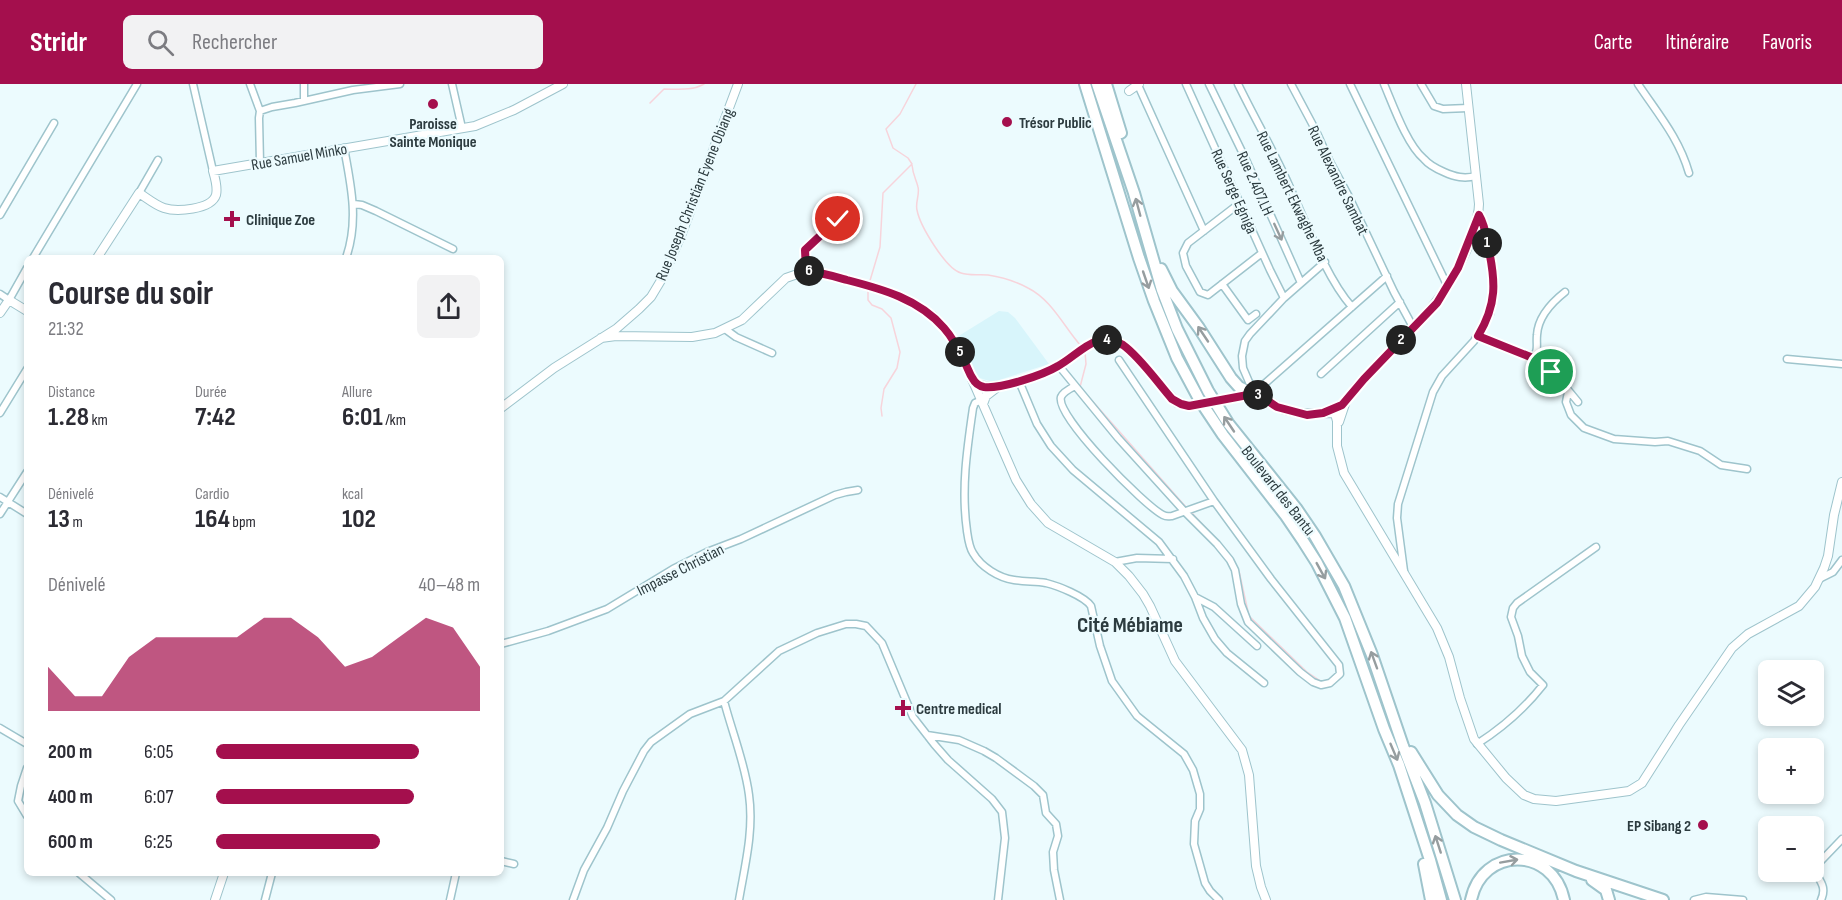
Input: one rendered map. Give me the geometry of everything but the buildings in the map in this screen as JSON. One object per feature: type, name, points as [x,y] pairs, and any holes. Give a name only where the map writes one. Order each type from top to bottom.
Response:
[{"type":"highway","name":"Boulevard des Bantu","points":[[1085,84],[1139,258],[1173,349],[1198,399],[1234,451],[1286,516],[1317,563],[1332,591],[1350,629],[1384,729],[1403,776],[1441,900]]},
{"type":"highway","name":"Boulevard des Bantu","points":[[1097,84],[1172,318],[1208,391],[1238,437],[1307,524],[1344,586],[1372,655],[1425,803],[1455,900]]},
{"type":"highway","points":[[1106,84],[1122,138],[1120,151]]},
{"type":"highway","points":[[1145,233],[1172,291],[1235,383],[1257,394]]},
{"type":"highway","points":[[1233,398],[1238,392],[1235,383]]},
{"type":"highway","points":[[1403,746],[1414,757],[1438,795],[1467,823],[1501,840],[1576,871],[1663,900]]},
{"type":"highway","points":[[1403,776],[1431,900]]},
{"type":"highway","points":[[1471,900],[1474,888],[1483,874],[1499,863],[1513,859],[1532,862],[1548,871],[1559,886],[1564,900]]},
{"type":"highway","points":[[1576,871],[1599,883],[1606,890],[1609,900]]},
{"type":"street","points":[[35,255],[137,84]]},
{"type":"street","points":[[139,193],[166,209],[199,208],[209,204],[215,196],[213,171],[193,84]]},
{"type":"street","points":[[250,84],[260,111],[260,163]]},
{"type":"street","points":[[304,84],[304,101]]},
{"type":"street","points":[[260,111],[359,86],[400,84]]},
{"type":"street","points":[[452,84],[462,128]]},
{"type":"street","name":"Rue Samuel Minko","points":[[213,171],[482,124],[563,84]]},
{"type":"street","name":"Rue Joseph Christian Eyene Obiang","points":[[504,406],[554,368],[625,321],[656,290],[687,220],[738,84]]},
{"type":"street","points":[[1129,91],[1138,84],[1203,231]]},
{"type":"street","name":"Rue Serge Egniga","points":[[1186,84],[1284,298]]},
{"type":"street","name":"Rue 2.407.LH","points":[[1209,84],[1301,283]]},
{"type":"street","name":"Rue Lambert Ekwaghe Mba","points":[[1238,84],[1286,178],[1325,262],[1352,307]]},
{"type":"street","name":"Rue Alexandre Sambat","points":[[1291,84],[1387,276]]},
{"type":"street","points":[[1350,84],[1448,287]]},
{"type":"street","points":[[1384,84],[1409,139],[1423,159],[1432,166],[1457,177],[1476,176]]},
{"type":"street","points":[[1421,84],[1434,106],[1443,109],[1468,108]]},
{"type":"street","points":[[1337,426],[1346,402],[1364,379],[1437,303],[1463,258],[1479,215],[1479,193],[1466,84]]},
{"type":"street","points":[[1638,84],[1674,136],[1689,173]]},
{"type":"street","points":[[0,215],[54,123]]},
{"type":"street","points":[[344,148],[354,204],[351,244],[347,255]]},
{"type":"street","points":[[100,255],[158,160]]},
{"type":"street","points":[[1240,203],[1188,243],[1183,253],[1186,266],[1200,292],[1208,295],[1262,253]]},
{"type":"street","points":[[354,204],[376,211],[450,247]]},
{"type":"street","points":[[1405,576],[1397,518],[1402,487],[1433,392],[1442,376],[1478,336],[1490,314],[1493,287],[1491,264],[1485,230],[1479,215]]},
{"type":"street","points":[[806,271],[805,250],[843,216]]},
{"type":"street","points":[[1325,262],[1284,298],[1250,334],[1242,349],[1243,368],[1257,394],[1274,405],[1307,415],[1335,414],[1337,446],[1344,473],[1443,642],[1469,728],[1477,744],[1524,795],[1534,799],[1563,801],[1634,789],[1645,779],[1732,648],[1748,634],[1799,606],[1810,594],[1828,556],[1842,482]]},
{"type":"street","points":[[601,338],[616,336],[692,337],[715,333],[748,315],[780,283],[792,275],[806,271],[869,286],[906,300],[933,316],[957,346],[1016,480],[1035,509],[1056,528],[1115,562],[1143,594],[1175,661],[1232,734],[1245,755],[1249,775],[1256,866],[1266,900]]},
{"type":"street","points":[[0,313],[24,273]]},
{"type":"street","points":[[973,381],[985,387],[1019,381],[1059,366],[1097,341],[1112,340],[1125,346],[1177,402],[1185,405],[1257,394],[1387,276],[1413,327]]},
{"type":"street","points":[[1222,284],[1248,320],[1256,314]]},
{"type":"street","points":[[1533,358],[1538,348],[1536,337],[1544,314],[1554,300],[1565,292]]},
{"type":"street","points":[[0,294],[24,309]]},
{"type":"street","points":[[1321,374],[1400,302]]},
{"type":"street","points":[[625,321],[621,331],[628,337]]},
{"type":"street","points":[[725,329],[736,337],[772,353]]},
{"type":"street","points":[[1478,336],[1533,358],[1558,379],[1578,402]]},
{"type":"street","points":[[1059,366],[1118,438],[1230,560],[1235,570],[1241,604],[1248,622],[1313,682],[1322,685],[1330,683],[1340,674],[1339,665],[1271,579],[1214,501],[1119,360]]},
{"type":"street","points":[[1787,360],[1842,364]]},
{"type":"street","points":[[0,413],[24,374]]},
{"type":"street","points":[[1019,381],[1037,424],[1051,446],[1073,470],[1159,542],[1173,559],[1195,597],[1203,618],[1221,646],[1264,683]]},
{"type":"street","points":[[983,402],[986,396],[1001,386]]},
{"type":"street","points":[[1075,386],[1061,397],[1061,405],[1081,436],[1128,486],[1166,517],[1214,501]]},
{"type":"street","points":[[1568,392],[1566,402],[1571,415],[1584,428],[1614,439],[1668,441],[1700,451],[1721,465],[1747,469]]},
{"type":"street","points":[[983,402],[975,403],[973,408],[964,468],[964,502],[969,542],[973,553],[984,566],[998,575],[1016,581],[1047,584],[1072,594],[1091,606],[1102,654],[1112,681],[1137,716],[1184,754],[1193,770],[1200,794],[1194,844],[1205,883],[1219,900]]},
{"type":"street","points":[[1323,413],[1346,402]]},
{"type":"street","points":[[0,514],[24,477]]},
{"type":"street","name":"Impasse Christian","points":[[504,643],[548,631],[607,609],[638,589],[707,552],[741,539],[835,495],[858,490]]},
{"type":"street","points":[[0,497],[24,512]]},
{"type":"street","points":[[1477,744],[1521,710],[1543,686],[1525,663],[1511,617],[1513,608],[1596,547]]},
{"type":"street","points":[[1115,562],[1137,558],[1173,559]]},
{"type":"street","points":[[1819,579],[1833,572],[1842,560]]},
{"type":"street","points":[[1195,597],[1214,607],[1257,646]]},
{"type":"street","points":[[573,900],[584,870],[607,828],[623,791],[651,742],[690,714],[724,701],[779,651],[818,633],[846,624],[866,626],[882,643],[913,717],[948,760],[992,799],[1002,812],[1006,831],[998,900]]},
{"type":"street","points":[[724,701],[749,795],[748,850],[739,900]]},
{"type":"street","points":[[0,728],[24,742]]},
{"type":"street","points":[[927,735],[958,740],[984,751],[1034,786],[1043,795],[1046,813],[1056,824],[1058,836],[1053,852],[1060,900]]},
{"type":"street","points":[[24,777],[18,801],[24,811]]},
{"type":"street","points":[[1824,858],[1842,839]]},
{"type":"street","points":[[504,862],[514,864]]},
{"type":"street","points":[[83,876],[111,900]]},
{"type":"street","points":[[215,900],[223,876]]},
{"type":"street","points":[[264,900],[272,876]]},
{"type":"street","points":[[450,900],[455,876]]},
{"type":"street","points":[[1821,882],[1824,891],[1821,900]]},
{"type":"street","points":[[1694,900],[1706,897],[1743,900]]},
{"type":"shaded area","points":[[999,311],[1008,312],[1015,318],[1049,364],[993,382],[976,377],[957,337]]},
{"type":"waterway","points":[[650,103],[664,89],[690,89],[704,84]]},
{"type":"waterway","points":[[869,284],[880,247],[883,193],[912,164],[908,158],[893,148],[886,129],[900,114],[916,84]]},
{"type":"waterway","points":[[912,165],[918,190],[919,217],[928,236],[948,264],[961,273],[1003,278],[1036,293],[1051,307],[1081,346]]},
{"type":"waterway","points":[[868,289],[868,300],[891,318],[900,352],[897,368],[884,389],[882,416]]},
{"type":"waterway","points":[[1085,352],[1086,364],[1080,387],[1186,507]]},
{"type":"waterway","points":[[1192,513],[1216,539]]},
{"type":"waterway","points":[[1223,547],[1239,571],[1249,616],[1307,672],[1319,680]]},
{"type":"place","name":"Paroisse Sainte Monique","points":[[433,104]]},
{"type":"place","name":"Trésor Public","points":[[1007,122]]},
{"type":"place","name":"Clinique Zoe","points":[[232,219]]},
{"type":"place","name":"Centre medical","points":[[903,708]]},
{"type":"place","name":"EP Sibang 2","points":[[1703,825]]},
{"type":"district","name":"Cité Mébiame","points":[[1130,624]]},
{"type":"route","points":[[838,219],[805,250],[806,271],[886,291],[933,316],[957,346],[973,381],[978,385],[1001,386],[1055,368],[1090,344],[1104,339],[1125,346],[1172,399],[1181,404],[1189,406],[1257,394],[1277,407],[1307,415],[1334,410],[1346,402],[1356,387],[1437,303],[1458,268],[1479,215],[1485,230],[1493,287],[1490,314],[1478,336],[1533,358],[1551,372]]}]
